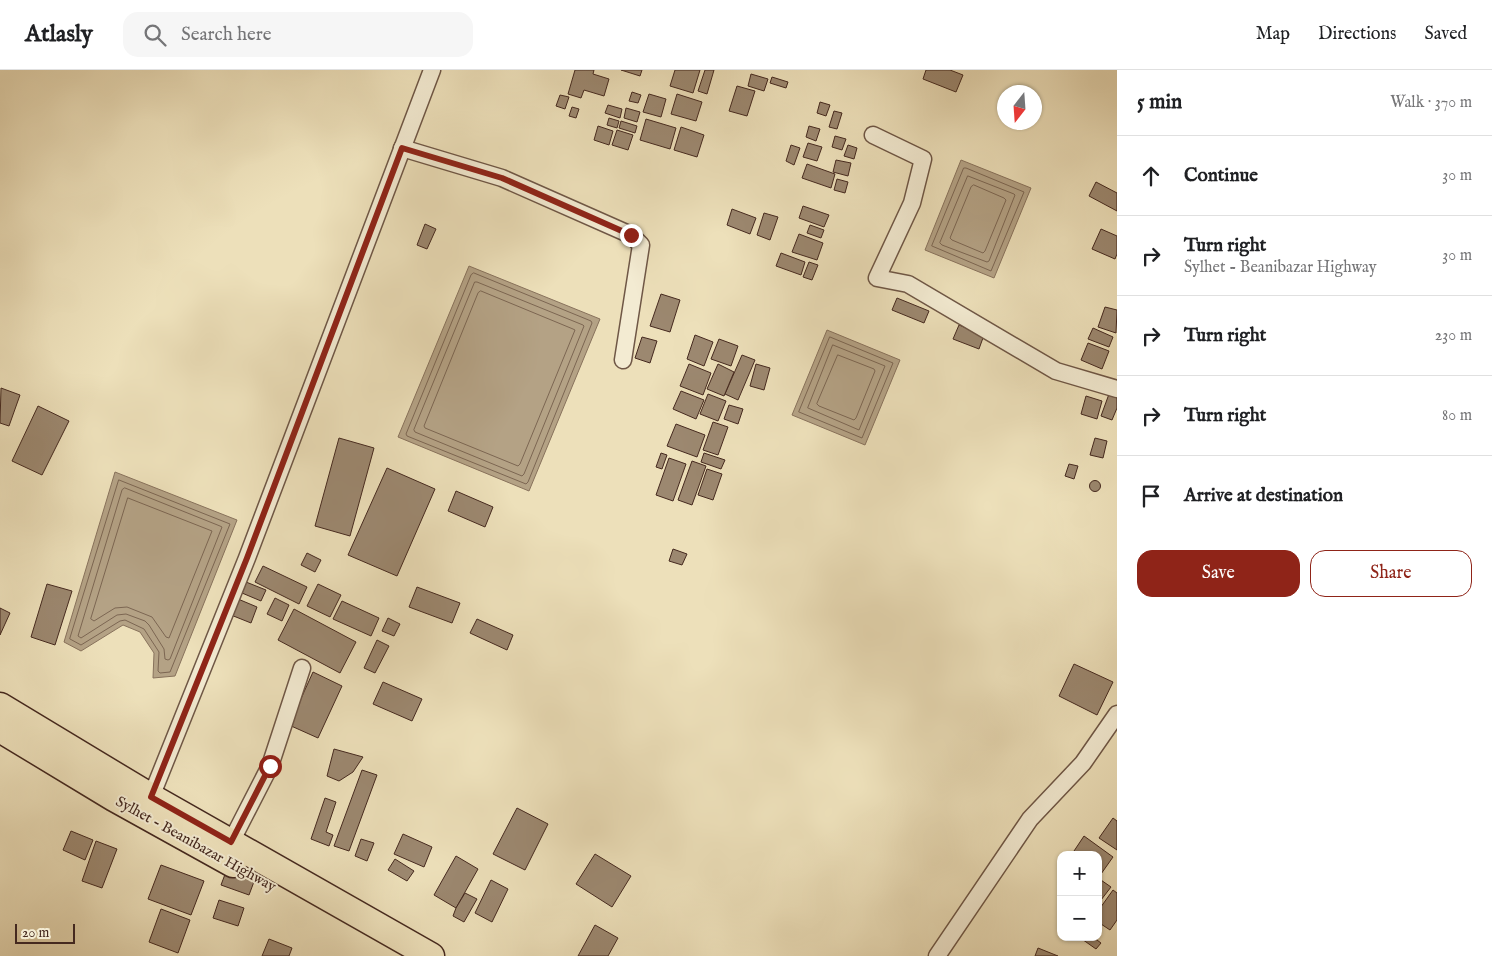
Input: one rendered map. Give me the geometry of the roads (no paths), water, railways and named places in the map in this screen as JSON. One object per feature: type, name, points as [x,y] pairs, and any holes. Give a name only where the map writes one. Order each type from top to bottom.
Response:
[{"type":"main road","name":"Sylhet - Beanibazar Highway","points":[[0,706],[151,797],[431,956]]},
{"type":"main road","name":"Sylhet - Beanibazar Highway","points":[[0,730],[114,798],[394,956]]},
{"type":"street","points":[[151,797],[247,558],[432,70]]},
{"type":"street","points":[[873,135],[923,159],[912,204],[877,278],[908,284],[1056,370],[1117,389]]},
{"type":"street","points":[[402,148],[502,178],[631,235],[641,245],[623,360]]},
{"type":"street","points":[[231,842],[270,766],[302,668]]},
{"type":"street","points":[[937,956],[1030,819],[1083,763],[1117,714]]},
{"type":"water","points":[[961,160],[1031,188],[994,278],[925,250]]},
{"type":"water","points":[[469,266],[600,319],[529,491],[398,437]]},
{"type":"water","points":[[827,330],[900,360],[865,445],[792,415]]},
{"type":"water","points":[[115,472],[237,520],[175,676],[153,678],[154,653],[140,632],[123,625],[81,651],[64,642]]}]
